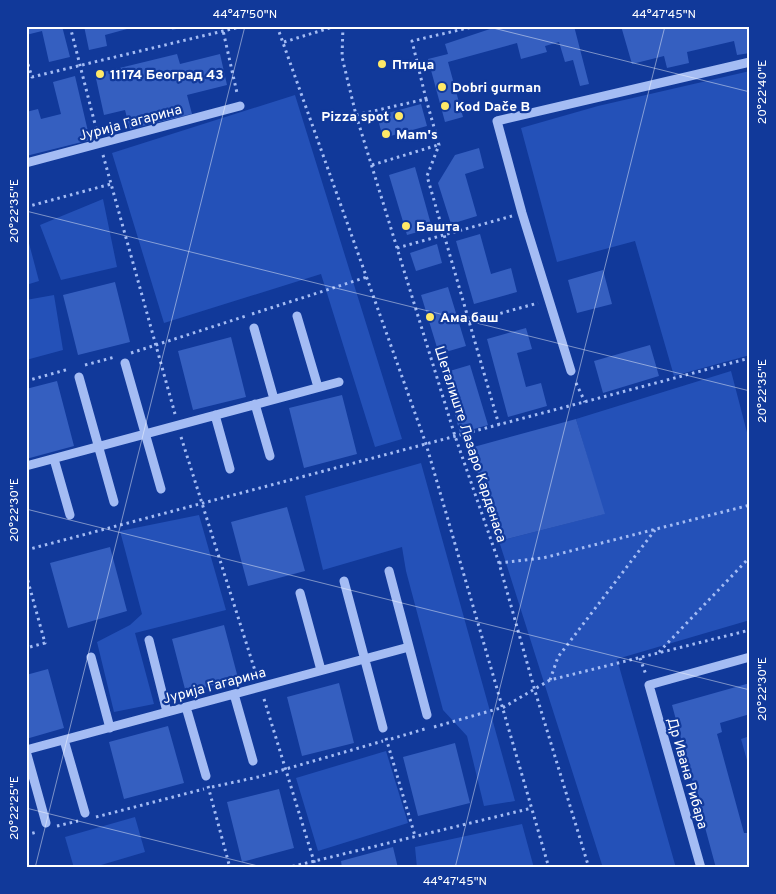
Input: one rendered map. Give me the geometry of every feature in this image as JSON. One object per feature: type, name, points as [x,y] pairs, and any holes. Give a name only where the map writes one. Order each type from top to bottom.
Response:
[{"type":"street","points":[[570,371],[522,214],[497,121],[750,62]]},
{"type":"street","name":"Јурија Гагарина","points":[[26,163],[100,145],[240,106]]},
{"type":"street","points":[[297,316],[318,387]]},
{"type":"street","points":[[254,328],[274,399]]},
{"type":"street","points":[[125,363],[161,489]]},
{"type":"street","points":[[79,377],[114,502]]},
{"type":"street","points":[[26,466],[339,382]]},
{"type":"street","points":[[255,404],[270,456]]},
{"type":"street","points":[[215,415],[230,469]]},
{"type":"street","points":[[54,458],[70,515]]},
{"type":"street","points":[[388,571],[427,715]]},
{"type":"street","points":[[344,581],[383,728]]},
{"type":"street","points":[[300,593],[321,670]]},
{"type":"street","points":[[149,640],[167,712]]},
{"type":"street","name":"Јурија Гагарина","points":[[26,750],[409,647]]},
{"type":"street","points":[[90,656],[110,728]]},
{"type":"street","name":"Др Ивана Рибара","points":[[700,868],[649,685],[750,658]]},
{"type":"street","points":[[234,694],[253,761]]},
{"type":"street","points":[[186,707],[206,776]]},
{"type":"street","points":[[64,740],[85,813]]},
{"type":"street","points":[[26,750],[46,823]]},
{"type":"path","points":[[70,26],[110,184],[178,425],[316,868]]},
{"type":"path","points":[[223,26],[240,106]]},
{"type":"path","points":[[26,58],[32,77],[244,26]]},
{"type":"path","points":[[277,26],[426,444],[549,868]]},
{"type":"path","points":[[284,42],[336,26]]},
{"type":"path","name":"Шеталиште Лазаро Карденаса","points":[[343,26],[342,57],[356,115],[455,436],[499,563],[535,691],[589,868]]},
{"type":"path","points":[[476,26],[412,41],[439,144],[427,176],[499,425]]},
{"type":"path","points":[[356,115],[426,99]]},
{"type":"path","points":[[372,165],[439,144]]},
{"type":"path","points":[[26,207],[110,184]]},
{"type":"path","points":[[397,248],[522,214]]},
{"type":"path","points":[[26,381],[156,346],[367,277]]},
{"type":"path","points":[[469,322],[548,300]]},
{"type":"path","points":[[26,550],[750,358]]},
{"type":"path","points":[[570,371],[585,402]]},
{"type":"path","points":[[499,563],[543,558],[750,505]]},
{"type":"path","points":[[550,680],[558,657],[655,530]]},
{"type":"path","points":[[658,653],[750,557]]},
{"type":"path","points":[[26,574],[45,643],[26,648]]},
{"type":"path","points":[[383,728],[415,836]]},
{"type":"path","points":[[206,776],[230,868]]},
{"type":"path","points":[[287,868],[532,808]]},
{"type":"shaded area","points":[[750,71],[750,355],[674,376],[635,241],[557,262],[521,128],[598,106]]},
{"type":"shaded area","points":[[295,95],[402,439],[375,447],[321,274],[164,323],[112,153]]},
{"type":"shaded area","points":[[103,199],[117,267],[61,280],[40,225]]},
{"type":"shaded area","points":[[26,232],[39,281],[26,285]]},
{"type":"shaded area","points":[[54,295],[63,350],[26,360],[26,300]]},
{"type":"shaded area","points":[[731,371],[750,444],[750,620],[617,659],[676,868],[603,868],[499,541],[604,514],[576,419]]},
{"type":"shaded area","points":[[421,463],[515,801],[484,806],[467,736],[443,710],[406,571],[402,547],[323,570],[305,496]]},
{"type":"shaded area","points":[[199,515],[226,610],[135,633],[154,704],[114,712],[97,642],[130,625],[142,614],[120,531]]},
{"type":"shaded area","points":[[750,736],[750,771],[741,739]]},
{"type":"shaded area","points":[[386,751],[408,823],[318,851],[296,778]]},
{"type":"shaded area","points":[[135,817],[145,852],[91,868],[74,868],[65,837]]},
{"type":"shaded area","points":[[522,824],[534,868],[417,868],[415,847]]},
{"type":"building","points":[[26,26],[62,26],[70,57],[49,62],[42,31],[26,35]]},
{"type":"building","points":[[84,26],[127,26],[127,29],[105,35],[107,46],[89,50]]},
{"type":"building","points":[[171,26],[185,26],[185,27],[172,30]]},
{"type":"building","points":[[499,26],[574,26],[589,84],[580,86],[573,60],[565,62],[559,42],[545,46],[547,52],[521,59],[517,43],[448,62],[463,117],[445,122],[428,59],[448,54],[445,44]]},
{"type":"building","points":[[621,26],[750,26],[750,31],[747,32],[750,53],[737,55],[734,41],[687,52],[689,63],[667,68],[664,56],[632,64]]},
{"type":"building","points":[[177,54],[180,64],[220,54],[227,85],[187,95],[192,114],[130,129],[125,110],[104,115],[95,74]]},
{"type":"building","points":[[75,76],[90,140],[26,156],[26,112],[38,109],[41,119],[61,114],[53,82]]},
{"type":"building","points":[[421,104],[427,126],[383,138],[377,116]]},
{"type":"building","points":[[479,148],[484,168],[465,174],[477,216],[451,224],[438,183],[455,155]]},
{"type":"building","points":[[415,167],[432,228],[407,235],[389,175]]},
{"type":"building","points":[[480,234],[491,274],[511,268],[517,292],[474,304],[456,241]]},
{"type":"building","points":[[437,244],[442,263],[416,271],[410,253]]},
{"type":"building","points":[[603,270],[612,304],[577,313],[568,280]]},
{"type":"building","points":[[115,282],[130,342],[78,355],[63,295]]},
{"type":"building","points":[[448,287],[466,346],[439,354],[421,295]]},
{"type":"building","points":[[526,328],[532,349],[517,353],[526,387],[541,383],[547,406],[508,417],[487,339]]},
{"type":"building","points":[[231,337],[246,397],[193,410],[178,351]]},
{"type":"building","points":[[650,345],[659,376],[603,393],[594,361]]},
{"type":"building","points":[[470,365],[488,425],[460,433],[443,373]]},
{"type":"building","points":[[57,381],[74,446],[26,459],[26,389]]},
{"type":"building","points":[[342,395],[357,454],[304,468],[289,408]]},
{"type":"building","points":[[576,419],[605,514],[499,541],[470,448]]},
{"type":"building","points":[[287,507],[305,571],[248,586],[231,522]]},
{"type":"building","points":[[110,547],[127,611],[68,628],[50,563]]},
{"type":"building","points":[[224,625],[238,678],[186,693],[172,639]]},
{"type":"building","points":[[48,669],[64,728],[26,739],[26,675]]},
{"type":"building","points":[[339,683],[354,743],[302,756],[287,697]]},
{"type":"building","points":[[750,683],[750,714],[720,723],[722,732],[717,734],[744,833],[750,833],[750,868],[716,868],[672,705]]},
{"type":"building","points":[[168,726],[184,783],[124,799],[109,742]]},
{"type":"building","points":[[455,743],[470,803],[418,816],[403,757]]},
{"type":"building","points":[[279,789],[294,848],[242,862],[227,802]]},
{"type":"building","points":[[393,847],[398,868],[342,868],[341,861]]},
{"type":"place","name":"Птица","points":[[382,64]]},
{"type":"place","name":"11174 Београд 43","points":[[100,74]]},
{"type":"place","name":"Dobri gurman","points":[[442,87]]},
{"type":"place","name":"Kod Dače B","points":[[445,106]]},
{"type":"place","name":"Pizza spot","points":[[399,116]]},
{"type":"place","name":"Mam's","points":[[386,134]]},
{"type":"place","name":"Башта","points":[[406,226]]},
{"type":"place","name":"Ама баш","points":[[430,317]]}]
